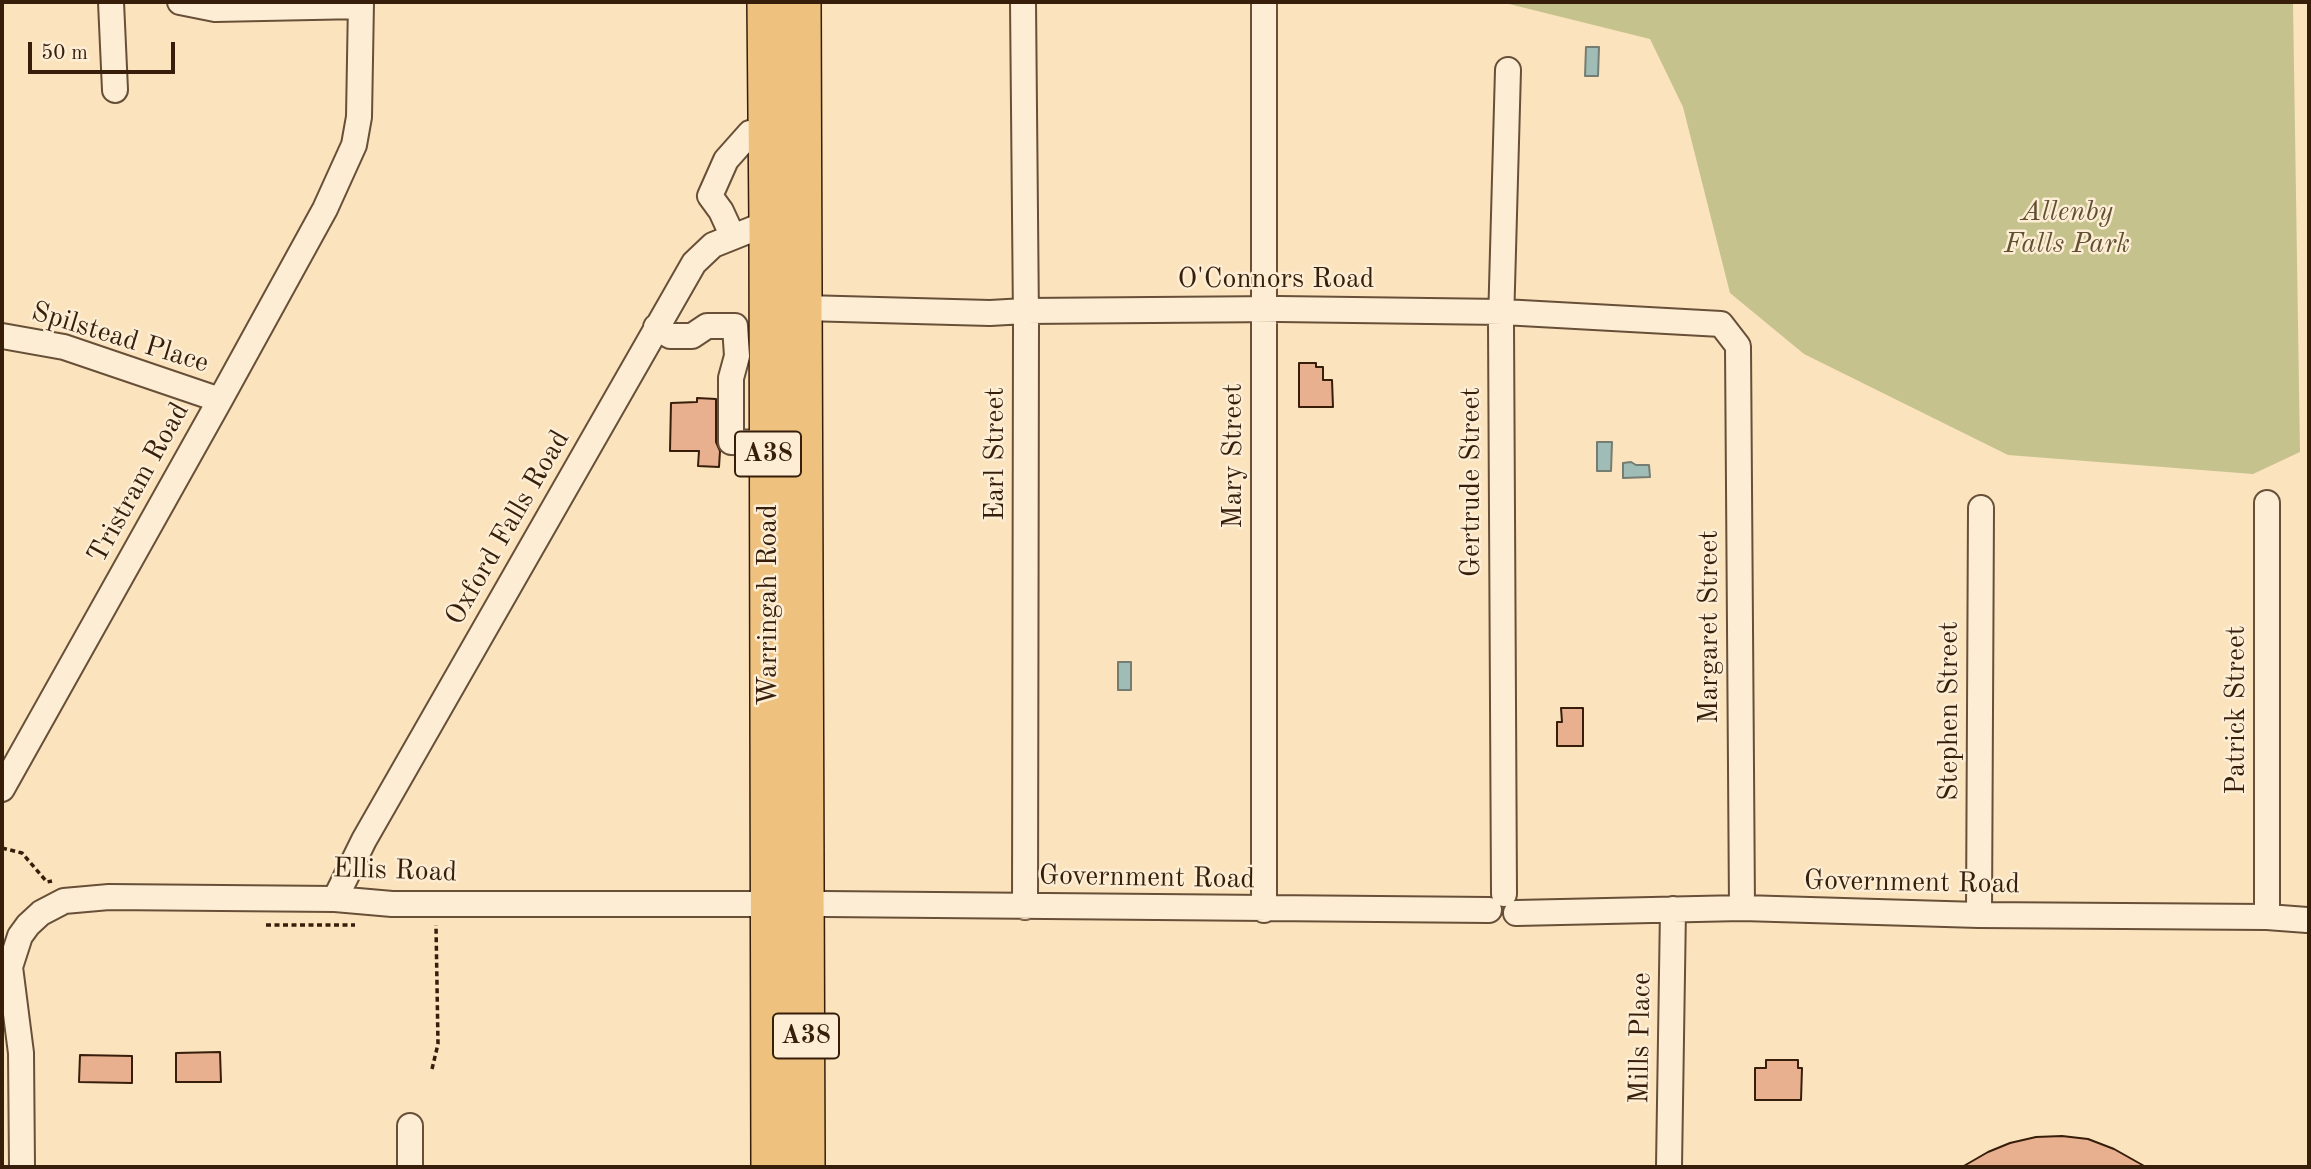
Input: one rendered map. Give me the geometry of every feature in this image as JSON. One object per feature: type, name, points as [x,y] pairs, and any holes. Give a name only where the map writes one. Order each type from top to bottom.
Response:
[{"type":"highway","name":"Warringah Road","points":[[766,2],[770,1167]]},
{"type":"highway","name":"Warringah Road","points":[[802,2],[806,1167]]},
{"type":"street","points":[[111,2],[115,90]]},
{"type":"street","points":[[180,2],[215,9],[361,4]]},
{"type":"street","name":"Earl Street","points":[[1023,2],[1025,906]]},
{"type":"street","name":"Mary Street","points":[[1264,2],[1264,910]]},
{"type":"street","name":"Tristram Road","points":[[2,789],[325,209],[355,145],[359,117],[361,4]]},
{"type":"street","name":"Gertrude Street","points":[[1503,906],[1501,323],[1507,69]]},
{"type":"street","points":[[733,237],[721,211],[709,197],[726,160],[750,133],[767,129]]},
{"type":"street","name":"Oxford Falls Road","points":[[335,899],[364,840],[694,263],[713,245],[768,223]]},
{"type":"street","name":"O'Connors Road","points":[[804,307],[990,313],[1263,309],[1503,312],[1721,324],[1738,346]]},
{"type":"street","points":[[656,327],[670,336],[681,336],[692,335],[707,326],[735,326],[737,356],[731,379],[731,442],[768,443]]},
{"type":"street","name":"Spilstead Place","points":[[2,336],[64,347],[220,400]]},
{"type":"street","name":"Margaret Street","points":[[1738,346],[1742,908]]},
{"type":"street","points":[[731,379],[769,377]]},
{"type":"street","name":"Patrick Street","points":[[2267,503],[2267,917]]},
{"type":"street","name":"Stephen Street","points":[[1979,915],[1981,508]]},
{"type":"street","name":"Ellis Road","points":[[15,949],[27,925],[41,913],[64,901],[109,897],[335,899],[392,904],[805,905]]},
{"type":"street","name":"Government Road","points":[[805,905],[1264,910],[1503,906],[1742,908],[1979,915],[2267,917],[2309,923]]},
{"type":"street","name":"Mills Place","points":[[1669,1167],[1673,909]]},
{"type":"street","points":[[2,924],[15,949],[10,967],[11,985],[21,1053],[12,1135],[22,1167]]},
{"type":"street","points":[[410,1126],[410,1167]]},
{"type":"path","points":[[2,848],[22,853],[47,883]]},
{"type":"path","points":[[265,925],[357,925]]},
{"type":"path","points":[[432,1069],[438,1044],[436,925]]},
{"type":"green space","name":"Allenby Falls Park","points":[[1501,2],[2293,2],[2300,452],[2253,474],[2008,455],[1804,354],[1730,293],[1683,107],[1650,39]]},
{"type":"water","points":[[1586,47],[1599,47],[1598,76],[1585,76]]},
{"type":"water","points":[[1597,442],[1612,442],[1611,471],[1597,471]]},
{"type":"water","points":[[1631,462],[1636,465],[1649,465],[1650,477],[1623,478],[1623,463]]},
{"type":"water","points":[[1118,662],[1131,662],[1131,690],[1118,690]]},
{"type":"building","points":[[1299,363],[1316,363],[1316,367],[1323,367],[1323,380],[1332,380],[1333,407],[1299,407]]},
{"type":"building","points":[[697,398],[716,399],[719,467],[698,466],[699,451],[670,451],[671,403],[697,402]]},
{"type":"building","points":[[1561,708],[1583,708],[1583,746],[1557,746],[1557,722],[1562,722]]},
{"type":"building","points":[[220,1052],[221,1082],[176,1082],[176,1053]]},
{"type":"building","points":[[80,1055],[132,1056],[132,1083],[79,1082]]},
{"type":"building","points":[[1766,1060],[1798,1060],[1798,1068],[1802,1068],[1801,1100],[1755,1100],[1755,1068],[1766,1068]]},
{"type":"building","points":[[2036,1137],[2088,1139],[2114,1149],[2146,1167],[1962,1167],[2010,1143]]}]
